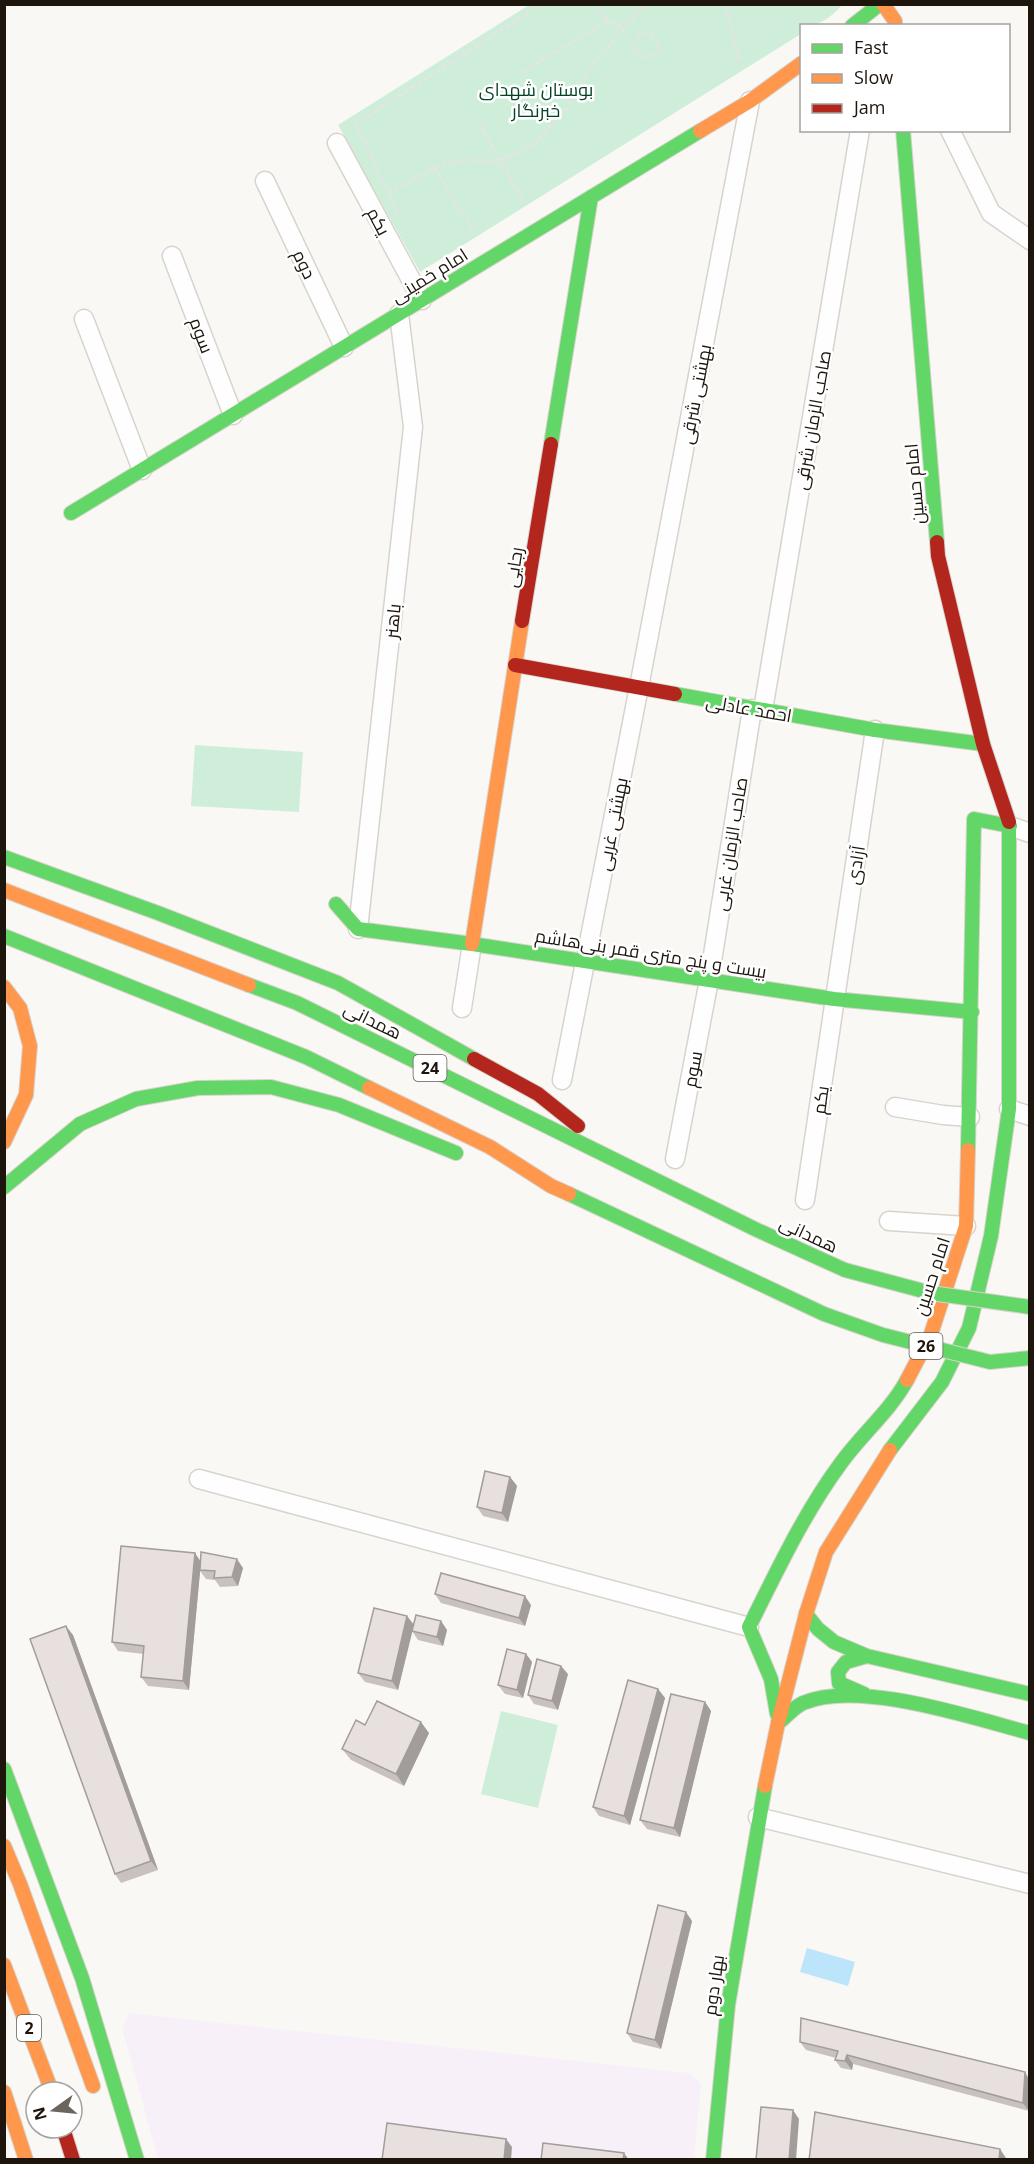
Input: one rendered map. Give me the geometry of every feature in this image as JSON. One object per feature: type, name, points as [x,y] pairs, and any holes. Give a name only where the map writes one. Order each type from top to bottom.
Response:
[{"type":"main road","points":[[855,24],[881,4]]},
{"type":"main road","name":"امام خمینی","points":[[71,513],[750,101],[800,64]]},
{"type":"main road","name":"امام حسین","points":[[758,1816],[778,1723],[806,1614],[826,1552],[883,1460],[942,1382],[969,1328],[991,1236],[1009,1109],[1010,826],[983,744],[938,556],[903,132]]},
{"type":"main road","name":"رجایی","points":[[472,944],[591,197]]},
{"type":"main road","name":"احمد عادلی","points":[[515,665],[875,730],[983,744]]},
{"type":"main road","name":"امام حسین","points":[[778,1723],[771,1679],[749,1627],[791,1542],[841,1463],[898,1396],[931,1334],[966,1226],[970,1117],[974,819],[1010,826]]},
{"type":"main road","points":[[4,856],[338,983],[538,1094],[621,1162]]},
{"type":"main road","name":"همدانی","points":[[4,890],[297,1003],[757,1230],[844,1270],[931,1293],[1029,1307]]},
{"type":"main road","points":[[336,904],[358,929]]},
{"type":"main road","name":"بیست و پنج متری قمر بنی‌هاشم","points":[[358,929],[834,999],[972,1012]]},
{"type":"main road","name":"24","points":[[4,936],[306,1057],[490,1147],[551,1186],[825,1314]]},
{"type":"main road","points":[[4,987],[20,1008],[30,1046],[26,1095],[4,1142]]},
{"type":"main road","points":[[4,1188],[80,1124],[136,1099],[198,1088],[271,1087],[339,1105],[468,1159]]},
{"type":"main road","points":[[500,1170],[551,1186]]},
{"type":"main road","name":"26","points":[[825,1314],[883,1335],[990,1362],[1029,1358]]},
{"type":"main road","points":[[990,1362],[1029,1372]]},
{"type":"main road","points":[[806,1614],[818,1629],[834,1642],[867,1656],[1029,1694]]},
{"type":"main road","points":[[867,1656],[846,1662],[838,1672],[839,1683],[867,1695]]},
{"type":"main road","points":[[778,1723],[804,1702],[823,1697],[867,1695],[893,1699],[1029,1733]]},
{"type":"main road","points":[[4,1769],[82,1978],[137,2160]]},
{"type":"main road","name":"بهار دوم","points":[[713,2160],[728,2005],[758,1816]]},
{"type":"main road","points":[[4,1846],[24,1894],[99,2102]]},
{"type":"main road","name":"2","points":[[4,1965],[47,2080]]},
{"type":"main road","points":[[4,2092],[26,2160]]},
{"type":"main road","points":[[67,2140],[73,2160]]},
{"type":"street","points":[[881,4],[891,24]]},
{"type":"street","name":"بهشتی شرقی","points":[[639,687],[750,101]]},
{"type":"street","name":"صاحب الزمان شرقی","points":[[757,709],[860,132]]},
{"type":"street","points":[[951,132],[991,213],[1029,240]]},
{"type":"street","name":"یکم","points":[[337,142],[422,300]]},
{"type":"street","name":"دوم","points":[[265,181],[344,347]]},
{"type":"street","name":"سوم","points":[[172,256],[233,415]]},
{"type":"street","name":"باهنر","points":[[358,929],[413,426],[399,314]]},
{"type":"street","points":[[84,319],[142,470]]},
{"type":"street","name":"بهشتی غربی","points":[[585,961],[639,687]]},
{"type":"street","name":"صاحب الزمان غربی","points":[[709,980],[757,709]]},
{"type":"street","name":"آزادی","points":[[834,999],[875,730]]},
{"type":"street","points":[[1010,826],[1029,833]]},
{"type":"street","points":[[462,1008],[472,944]]},
{"type":"street","points":[[562,1080],[585,961]]},
{"type":"street","name":"سوم","points":[[675,1159],[709,980]]},
{"type":"street","name":"یکم","points":[[805,1200],[834,999]]},
{"type":"street","points":[[895,1107],[970,1117]]},
{"type":"street","points":[[1009,1109],[1029,1116]]},
{"type":"street","points":[[889,1221],[966,1226]]},
{"type":"street","points":[[199,1479],[749,1627]]},
{"type":"street","points":[[758,1816],[1029,1884]]},
{"type":"path","points":[[402,224],[356,124],[542,4]]},
{"type":"path","points":[[598,4],[608,21],[625,27]]},
{"type":"path","points":[[388,193],[434,168],[464,160],[500,161],[535,143],[566,109],[591,68],[625,27],[648,4]]},
{"type":"path","points":[[725,5],[740,63]]},
{"type":"path","points":[[521,72],[608,21]]},
{"type":"path","points":[[642,34],[649,34],[655,38],[658,44],[653,56],[646,59],[639,57],[633,45],[636,38],[642,34]]},
{"type":"path","points":[[480,125],[523,201]]},
{"type":"path","points":[[434,168],[475,232]]},
{"type":"shaded area","points":[[129,2013],[689,2073],[701,2083],[694,2159],[158,2159],[122,2028]]},
{"type":"green space","name":"بوستان شهدای خبرنگار","points":[[529,4],[842,5],[834,14],[816,24],[800,24],[800,35],[420,272],[338,125]]},
{"type":"green space","points":[[195,745],[303,752],[299,812],[191,806]]},
{"type":"green space","points":[[501,1711],[558,1725],[538,1808],[481,1794]]},
{"type":"water","points":[[807,1948],[855,1962],[848,1986],[800,1972]]},
{"type":"building","points":[[485,1471],[510,1477],[502,1513],[477,1507]]},
{"type":"building","points":[[121,1546],[195,1553],[183,1681],[141,1677],[144,1646],[112,1642]]},
{"type":"building","points":[[201,1552],[237,1559],[232,1577],[214,1578],[215,1571],[200,1570]]},
{"type":"building","points":[[441,1573],[525,1596],[519,1618],[435,1594]]},
{"type":"building","points":[[374,1608],[407,1616],[392,1681],[358,1673]]},
{"type":"building","points":[[416,1615],[441,1621],[437,1637],[412,1631]]},
{"type":"building","points":[[66,1626],[151,1861],[115,1874],[30,1639]]},
{"type":"building","points":[[507,1649],[526,1654],[517,1690],[498,1685]]},
{"type":"building","points":[[537,1659],[561,1666],[552,1701],[528,1695]]},
{"type":"building","points":[[628,1680],[658,1689],[624,1816],[593,1807]]},
{"type":"building","points":[[671,1694],[705,1702],[674,1828],[640,1820]]},
{"type":"building","points":[[377,1701],[421,1722],[396,1774],[342,1749],[356,1720],[365,1725]]},
{"type":"building","points":[[658,1905],[686,1912],[655,2040],[627,2033]]},
{"type":"building","points":[[801,2018],[1025,2072],[1023,2103],[847,2055],[845,2061],[835,2060],[838,2051],[800,2042]]},
{"type":"building","points":[[761,2107],[793,2110],[789,2160],[756,2160]]},
{"type":"building","points":[[815,2112],[1000,2149],[999,2160],[809,2160]]},
{"type":"building","points":[[387,2123],[506,2139],[504,2160],[382,2160]]},
{"type":"building","points":[[543,2143],[624,2153],[623,2160],[541,2160]]},
{"type":"traffic: fast","points":[[855,24],[880,4]]},
{"type":"traffic: fast","points":[[71,513],[700,131]]},
{"type":"traffic: fast","points":[[903,132],[937,542]]},
{"type":"traffic: fast","points":[[551,444],[591,197]]},
{"type":"traffic: fast","points":[[675,694],[875,730],[983,744]]},
{"type":"traffic: fast","points":[[968,1150],[974,819],[1010,826]]},
{"type":"traffic: fast","points":[[890,1450],[942,1382],[969,1328],[991,1236],[1009,1109],[1009,822]]},
{"type":"traffic: fast","points":[[4,857],[158,913],[338,983],[474,1059]]},
{"type":"traffic: fast","points":[[336,904],[358,929],[834,999],[972,1012]]},
{"type":"traffic: fast","points":[[4,936],[306,1057],[369,1088]]},
{"type":"traffic: fast","points":[[249,985],[297,1003],[757,1230],[845,1270]]},
{"type":"traffic: fast","points":[[4,1187],[80,1124],[136,1099],[198,1088],[271,1087],[339,1105],[456,1153]]},
{"type":"traffic: fast","points":[[569,1194],[824,1314]]},
{"type":"traffic: fast","points":[[845,1270],[931,1293],[1030,1307]]},
{"type":"traffic: fast","points":[[824,1314],[883,1335],[990,1362],[1030,1358]]},
{"type":"traffic: fast","points":[[777,1714],[771,1679],[749,1627],[815,1502],[849,1452],[892,1402],[907,1380]]},
{"type":"traffic: fast","points":[[806,1614],[818,1629],[834,1642],[867,1656],[1030,1694]]},
{"type":"traffic: fast","points":[[864,1694],[839,1683],[838,1672],[846,1662],[867,1656]]},
{"type":"traffic: fast","points":[[778,1723],[803,1703],[826,1697],[854,1695],[916,1703],[1030,1733]]},
{"type":"traffic: fast","points":[[4,1769],[82,1978],[137,2160]]},
{"type":"traffic: fast","points":[[713,2160],[728,2005],[765,1786]]},
{"type":"traffic: slow","points":[[883,4],[895,24]]},
{"type":"traffic: slow","points":[[700,131],[750,101],[800,64]]},
{"type":"traffic: slow","points":[[472,944],[522,621]]},
{"type":"traffic: slow","points":[[4,890],[249,985]]},
{"type":"traffic: slow","points":[[4,987],[20,1008],[30,1046],[26,1095],[4,1142]]},
{"type":"traffic: slow","points":[[369,1088],[490,1147],[551,1186],[569,1194]]},
{"type":"traffic: slow","points":[[907,1380],[931,1334],[966,1226],[968,1150]]},
{"type":"traffic: slow","points":[[765,1786],[778,1723],[806,1614],[826,1552],[890,1450]]},
{"type":"traffic: slow","points":[[4,1846],[93,2086]]},
{"type":"traffic: slow","points":[[4,1965],[47,2080]]},
{"type":"traffic: slow","points":[[4,2092],[26,2160]]},
{"type":"traffic: jam","points":[[522,621],[551,444]]},
{"type":"traffic: jam","points":[[937,542],[938,556],[983,744],[1009,822]]},
{"type":"traffic: jam","points":[[515,665],[675,694]]},
{"type":"traffic: jam","points":[[474,1059],[538,1094],[578,1126]]},
{"type":"traffic: jam","points":[[67,2140],[73,2160]]}]
